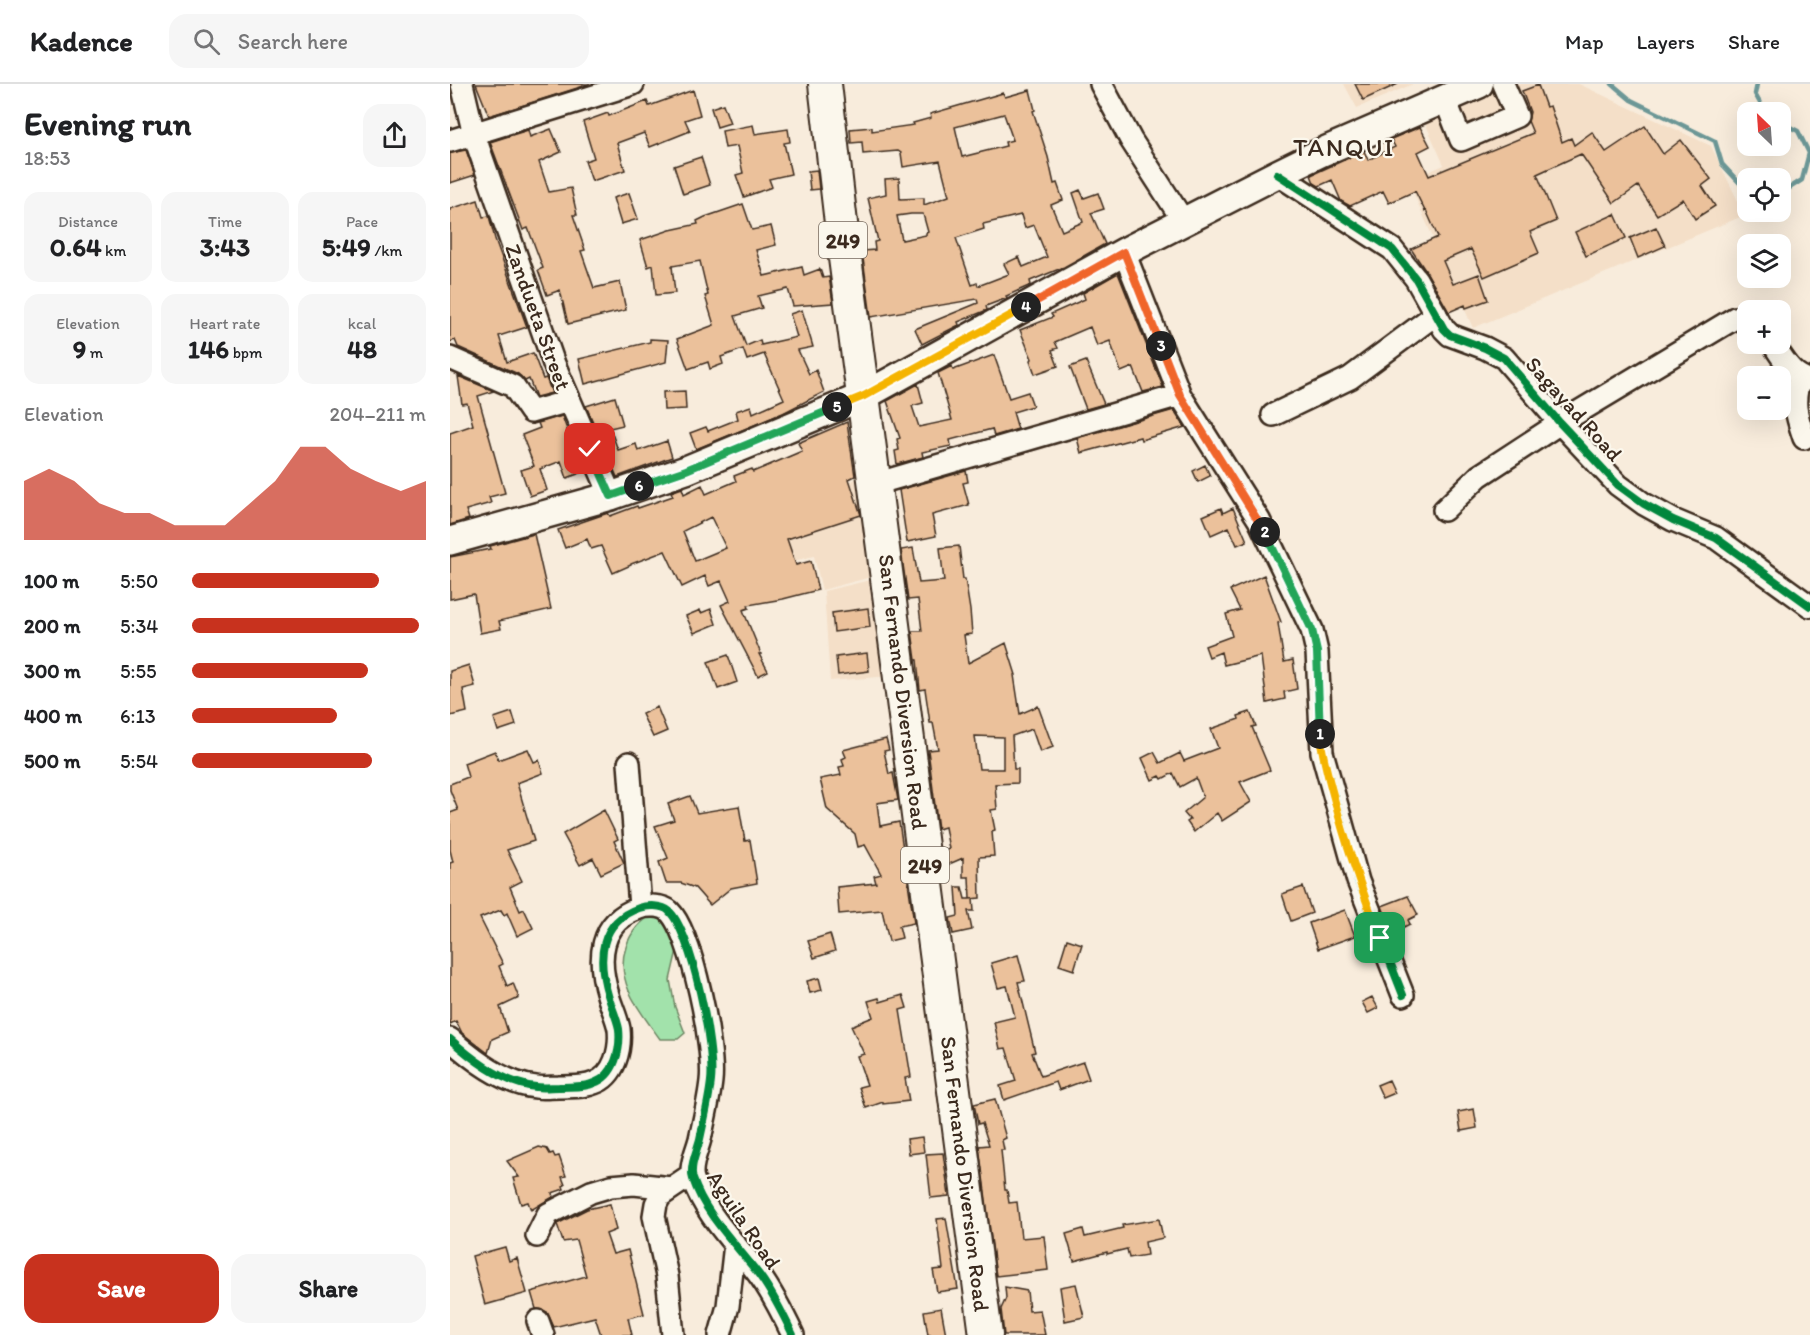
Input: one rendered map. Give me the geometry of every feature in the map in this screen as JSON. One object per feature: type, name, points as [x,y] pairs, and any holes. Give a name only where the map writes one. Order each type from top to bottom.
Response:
[{"type":"highway","name":"San Fernando Diversion Road","points":[[825,84],[845,258],[986,1335]]},
{"type":"main road","points":[[450,541],[611,496],[686,470],[864,396],[1124,252],[1277,174],[1479,84]]},
{"type":"street","name":"Zandueta Street","points":[[462,84],[474,135],[550,353],[611,496]]},
{"type":"street","points":[[450,141],[633,84]]},
{"type":"street","points":[[1101,84],[1131,140],[1184,222]]},
{"type":"street","points":[[1445,99],[1461,140],[1517,116],[1503,84]]},
{"type":"street","name":"Sagayad Road","points":[[1277,174],[1392,249],[1416,279],[1444,329],[1450,335],[1504,358],[1618,485],[1644,504],[1673,520],[1716,538],[1810,606]]},
{"type":"street","points":[[1124,252],[1180,395],[1259,520],[1312,630],[1317,652],[1322,752],[1358,881],[1403,995]]},
{"type":"street","points":[[1273,415],[1350,378],[1436,314]]},
{"type":"street","points":[[1444,510],[1479,476],[1560,423],[1737,318]]},
{"type":"street","points":[[1780,354],[1791,370],[1805,379],[1794,396],[1796,416],[1804,438]]},
{"type":"street","points":[[450,358],[513,386],[528,404],[531,412],[569,402]]},
{"type":"street","points":[[875,484],[1180,395]]},
{"type":"street","points":[[450,1039],[469,1056],[503,1077],[534,1087],[581,1086],[596,1083],[614,1067],[618,1054],[619,1029],[607,993],[602,952],[605,936],[616,922],[640,907],[629,763]]},
{"type":"street","name":"Aguila Road","points":[[640,907],[655,906],[668,910],[680,926],[687,944],[705,1019],[711,1079],[692,1175],[707,1205],[761,1277],[781,1308],[793,1335]]},
{"type":"street","points":[[674,1335],[667,1276],[654,1216],[660,1196],[692,1175]]},
{"type":"street","points":[[537,1236],[548,1214],[591,1192],[612,1186],[634,1184],[671,1188]]},
{"type":"street","points":[[720,1335],[728,1306],[735,1244]]},
{"type":"shaded area","points":[[1344,84],[1413,84],[1357,108]]},
{"type":"shaded area","points":[[1496,84],[1579,84],[1711,146],[1737,199],[1737,218],[1473,328],[1408,181],[1444,165],[1422,116]]},
{"type":"shaded area","points":[[859,477],[871,577],[822,590],[814,556],[769,567],[784,516]]},
{"type":"shaded area","points":[[879,578],[891,676],[830,681],[824,591]]},
{"type":"green space","points":[[655,913],[665,916],[678,946],[670,980],[675,1007],[685,1033],[678,1039],[660,1039],[631,996],[626,984],[623,960],[626,947],[633,931]]},
{"type":"building","points":[[476,84],[590,84],[489,116]]},
{"type":"building","points":[[1355,84],[1398,84],[1363,100]]},
{"type":"building","points":[[1538,85],[1546,107],[1550,106],[1562,142],[1571,138],[1574,145],[1592,132],[1606,152],[1645,126],[1663,154],[1681,140],[1711,179],[1702,186],[1715,206],[1695,219],[1683,199],[1657,215],[1638,186],[1614,203],[1581,154],[1537,174],[1556,221],[1530,232],[1539,253],[1484,277],[1471,249],[1443,261],[1453,284],[1479,274],[1488,300],[1466,308],[1465,305],[1449,312],[1411,249],[1438,237],[1415,191],[1389,203],[1383,191],[1350,206],[1341,201],[1332,180],[1319,186],[1314,183],[1311,175],[1364,151],[1368,160],[1395,147],[1391,139],[1420,127],[1430,146],[1418,152],[1429,176],[1533,133],[1528,121],[1530,112],[1522,91]]},
{"type":"building","points":[[693,90],[700,115],[685,120],[690,131],[650,147],[644,133],[617,143],[625,170],[592,181],[585,161],[594,158],[583,122],[608,113],[609,116],[647,101],[649,106]]},
{"type":"building","points":[[1030,90],[1035,110],[1033,111],[1054,184],[1057,183],[1063,200],[1051,205],[1062,231],[1083,222],[1073,193],[1080,190],[1084,198],[1098,193],[1104,209],[1091,213],[1105,244],[1064,267],[1030,281],[1031,285],[986,306],[987,310],[958,322],[959,325],[922,344],[915,329],[978,303],[977,299],[871,317],[862,251],[875,250],[874,242],[878,241],[868,198],[886,194],[885,179],[899,178],[900,199],[924,198],[924,205],[949,196],[940,161],[903,167],[901,153],[898,151],[863,154],[862,142],[851,143],[850,129],[872,127],[872,131],[914,125],[913,123],[931,118],[930,114],[1003,93],[1005,97]],"holes":[[[1004,114],[1013,140],[1005,142],[1006,146],[962,157],[955,127]],[[923,214],[928,232],[926,235],[902,240],[897,216]],[[1021,215],[1025,228],[1034,225],[1047,257],[1023,267],[1019,257],[1004,264],[1009,274],[978,286],[977,283],[972,285],[956,238],[984,229],[983,224]]]},
{"type":"building","points":[[723,104],[730,123],[717,127],[711,108]]},
{"type":"building","points":[[753,125],[755,134],[788,129],[790,142],[784,143],[791,174],[769,179],[772,187],[744,197],[736,175],[743,173],[737,146],[725,148],[722,131]]},
{"type":"building","points":[[551,129],[561,152],[539,162],[549,192],[571,188],[577,215],[573,215],[585,250],[581,251],[594,288],[620,282],[626,310],[568,324],[560,290],[547,295],[538,270],[543,268],[528,228],[523,230],[490,142],[528,130],[530,137]]},
{"type":"building","points":[[466,150],[475,175],[450,183],[450,153]]},
{"type":"building","points":[[701,157],[710,185],[683,194],[674,166]]},
{"type":"building","points":[[817,170],[819,189],[810,190],[808,171]]},
{"type":"building","points":[[629,193],[638,219],[621,224],[613,198]]},
{"type":"building","points":[[478,200],[483,217],[489,216],[527,327],[499,336],[507,362],[533,353],[543,379],[546,378],[552,393],[536,397],[529,379],[525,381],[518,374],[458,347],[455,340],[450,342],[450,209]]},
{"type":"building","points":[[743,204],[752,230],[771,226],[776,245],[756,250],[764,276],[802,267],[804,275],[820,269],[823,278],[829,277],[833,303],[793,306],[788,289],[758,296],[762,308],[735,316],[746,346],[760,340],[761,345],[797,337],[790,314],[802,310],[813,347],[798,350],[809,374],[816,370],[824,392],[783,413],[696,449],[690,433],[706,427],[708,431],[738,419],[736,411],[751,406],[753,413],[784,399],[764,354],[747,360],[743,349],[721,357],[723,364],[710,369],[708,362],[688,369],[677,339],[714,325],[705,296],[708,295],[700,261],[672,266],[675,293],[656,295],[653,265],[648,267],[640,240],[698,224],[697,221],[705,217]]},
{"type":"building","points":[[1615,214],[1626,238],[1586,256],[1575,232]]},
{"type":"building","points":[[1656,227],[1665,246],[1638,258],[1630,238]]},
{"type":"building","points":[[1118,273],[1163,387],[1143,392],[1133,367],[1121,372],[1110,341],[1097,346],[1090,327],[1055,342],[1058,348],[1052,350],[1058,366],[1035,374],[1030,360],[1032,359],[1020,330],[1053,317],[1051,314],[1085,299],[1083,293]]},
{"type":"building","points":[[650,339],[668,340],[666,362],[585,384],[579,359],[650,342]]},
{"type":"building","points":[[994,355],[1009,398],[1028,392],[1033,406],[1013,412],[1018,429],[994,436],[992,429],[950,440],[951,446],[922,452],[923,457],[897,464],[895,451],[899,450],[897,439],[900,438],[887,401],[918,384],[923,403],[912,406],[919,427],[952,420],[938,373],[952,366],[953,370]]},
{"type":"building","points":[[1086,361],[1104,404],[1086,409],[1070,367]]},
{"type":"building","points":[[458,376],[494,391],[478,396],[505,493],[489,497],[491,503],[466,510],[469,519],[450,525],[450,433],[473,425],[467,403],[462,404]]},
{"type":"building","points":[[685,391],[686,409],[664,410],[663,392]]},
{"type":"building","points":[[615,397],[623,425],[610,428],[618,450],[636,444],[638,451],[667,441],[672,457],[617,477],[586,406]]},
{"type":"building","points":[[1174,410],[1185,427],[1141,440],[1140,437],[1081,453],[1077,438]]},
{"type":"building","points":[[562,416],[577,457],[580,456],[586,471],[567,478],[561,461],[540,469],[547,490],[530,496],[521,470],[534,466],[522,435],[540,428],[538,423]]},
{"type":"building","points":[[847,422],[855,476],[849,479],[861,515],[787,539],[796,565],[811,561],[818,590],[748,605],[749,608],[743,610],[761,654],[759,654],[768,671],[758,676],[721,605],[730,601],[721,581],[709,586],[705,576],[682,587],[665,551],[613,573],[601,546],[591,549],[587,539],[565,548],[558,530],[608,513],[610,516],[637,506],[638,508],[673,496],[671,492],[682,488],[684,494],[702,485],[706,494],[736,481],[734,476],[752,469],[753,472],[802,451],[798,443]],"holes":[[[711,517],[726,548],[695,561],[683,531]]]},
{"type":"building","points":[[1205,465],[1210,476],[1198,482],[1193,471]]},
{"type":"building","points":[[966,471],[968,482],[963,483],[969,505],[932,515],[936,536],[907,542],[899,490]]},
{"type":"building","points":[[1221,508],[1223,513],[1233,508],[1247,541],[1237,545],[1229,527],[1211,535],[1203,516]]},
{"type":"building","points":[[534,534],[551,609],[499,621],[501,629],[480,633],[474,594],[450,599],[450,557],[491,549],[490,546]]},
{"type":"building","points":[[959,546],[972,634],[964,635],[968,663],[1006,643],[1016,675],[1014,675],[1020,714],[1038,706],[1053,747],[1040,752],[1032,729],[1012,736],[1014,769],[1018,769],[1018,783],[995,784],[997,809],[991,810],[995,830],[992,831],[994,856],[979,857],[980,898],[970,899],[969,877],[963,877],[963,858],[947,865],[942,852],[949,849],[945,827],[938,829],[928,750],[938,749],[933,723],[930,723],[925,689],[920,690],[912,631],[922,631],[918,599],[908,600],[901,550],[913,548],[919,583],[944,581],[940,548]],"holes":[[[975,736],[1003,737],[1003,769],[979,769]]]},
{"type":"building","points":[[1264,575],[1281,622],[1278,623],[1284,662],[1293,660],[1297,689],[1284,692],[1285,699],[1267,703],[1261,656],[1224,665],[1221,652],[1209,657],[1205,646],[1232,636],[1226,614],[1240,610],[1230,590]]},
{"type":"building","points":[[868,608],[870,627],[834,632],[832,613]]},
{"type":"building","points":[[711,609],[716,624],[694,633],[686,616],[700,610],[701,613]]},
{"type":"building","points":[[867,653],[869,671],[838,675],[836,657]]},
{"type":"building","points":[[728,655],[737,682],[718,689],[708,662]]},
{"type":"building","points":[[469,665],[475,686],[463,689],[467,712],[450,716],[450,671]]},
{"type":"building","points":[[657,707],[667,731],[653,737],[642,714]]},
{"type":"building","points":[[512,712],[516,725],[498,731],[494,718]]},
{"type":"building","points":[[1250,712],[1256,726],[1252,727],[1270,770],[1240,782],[1251,802],[1222,821],[1217,813],[1194,832],[1187,822],[1190,820],[1184,813],[1203,797],[1196,778],[1180,787],[1173,773],[1162,779],[1160,776],[1152,780],[1142,758],[1154,752],[1160,763],[1180,753],[1184,761],[1218,748],[1211,729],[1239,719],[1238,716]]},
{"type":"building","points":[[886,739],[889,750],[884,751],[889,774],[893,773],[898,800],[877,803],[880,826],[899,822],[914,923],[899,926],[902,938],[889,941],[882,910],[839,914],[837,887],[876,883],[874,876],[881,874],[865,845],[858,847],[855,834],[827,809],[820,779],[841,775],[839,767],[844,766],[842,759],[846,757],[843,750]]},
{"type":"building","points":[[528,749],[534,762],[539,760],[543,773],[517,783],[534,841],[507,850],[522,881],[510,887],[520,911],[524,909],[533,928],[517,936],[507,913],[504,915],[501,910],[480,918],[503,964],[499,966],[507,986],[513,983],[519,998],[500,1007],[508,1032],[492,1039],[488,1053],[462,1033],[456,1021],[450,1024],[450,863],[453,862],[450,850],[450,813],[458,810],[450,784],[468,777],[464,763],[495,751],[498,760]]},
{"type":"building","points":[[690,796],[697,813],[739,806],[745,841],[750,840],[757,883],[731,888],[710,905],[695,888],[681,883],[666,883],[659,862],[668,858],[655,826],[674,820],[668,804]]},
{"type":"building","points":[[604,810],[618,839],[614,841],[624,863],[601,874],[593,858],[580,865],[563,834]]},
{"type":"building","points":[[956,887],[962,887],[965,899],[973,899],[974,911],[968,911],[972,930],[953,934],[950,918],[958,916]]},
{"type":"building","points":[[1303,887],[1312,913],[1291,921],[1282,894]]},
{"type":"building","points":[[1408,896],[1418,915],[1408,920],[1410,924],[1392,933],[1382,906]]},
{"type":"building","points":[[1345,910],[1355,936],[1318,949],[1309,923]]},
{"type":"building","points":[[830,934],[835,951],[814,958],[808,941]]},
{"type":"building","points":[[1067,939],[1082,944],[1074,970],[1059,965]]},
{"type":"building","points":[[1018,955],[1025,981],[1018,982],[1035,1052],[1032,1053],[1041,1076],[1083,1062],[1089,1079],[1059,1090],[1056,1082],[1004,1100],[1000,1086],[1016,1081],[1006,1048],[1000,1049],[994,1022],[1015,1017],[1007,986],[998,988],[991,963]]},
{"type":"building","points":[[819,978],[822,990],[810,993],[807,981]]},
{"type":"building","points":[[903,995],[907,1008],[900,1010],[911,1077],[905,1078],[909,1101],[883,1104],[883,1102],[866,1108],[859,1087],[867,1085],[857,1056],[864,1054],[851,1026],[873,1017],[868,1001],[879,998],[880,1002]]},
{"type":"building","points":[[1372,997],[1378,1008],[1368,1013],[1362,1002]]},
{"type":"building","points":[[1389,1080],[1395,1093],[1383,1098],[1377,1085]]},
{"type":"building","points":[[995,1099],[1006,1138],[1002,1140],[1004,1150],[1001,1150],[1005,1190],[1007,1190],[1009,1203],[1017,1202],[1021,1238],[1044,1236],[1048,1270],[996,1276],[979,1146],[989,1145],[982,1123],[978,1124],[974,1104]]},
{"type":"building","points":[[1474,1109],[1477,1128],[1461,1131],[1458,1112]]},
{"type":"building","points":[[922,1137],[924,1152],[909,1154],[907,1139]]},
{"type":"building","points":[[539,1147],[547,1149],[555,1157],[559,1156],[566,1176],[562,1177],[565,1185],[564,1189],[552,1193],[553,1197],[531,1210],[528,1202],[521,1204],[513,1178],[519,1177],[507,1161]]},
{"type":"building","points":[[943,1153],[949,1196],[931,1198],[926,1154]]},
{"type":"building","points":[[610,1204],[616,1230],[606,1234],[613,1254],[628,1250],[644,1314],[628,1318],[632,1335],[601,1335],[595,1317],[554,1327],[547,1312],[536,1309],[531,1292],[586,1276],[576,1240],[563,1242],[557,1224],[587,1209]]},
{"type":"building","points":[[946,1218],[958,1289],[937,1292],[933,1270],[943,1269],[937,1219]]},
{"type":"building","points":[[1159,1219],[1163,1238],[1145,1242],[1147,1255],[1129,1258],[1127,1249],[1074,1261],[1066,1234],[1083,1229],[1085,1237],[1123,1228],[1122,1225]]},
{"type":"building","points":[[505,1247],[509,1261],[517,1258],[527,1293],[485,1305],[472,1256]]},
{"type":"building","points":[[1076,1284],[1084,1317],[1065,1321],[1060,1287]]},
{"type":"building","points":[[1005,1287],[1027,1291],[1029,1311],[1040,1310],[1045,1335],[1004,1335],[1001,1309],[1006,1298]]},
{"type":"building","points":[[941,1308],[946,1335],[928,1335],[924,1311]]},
{"type":"waterway","points":[[1612,84],[1631,100],[1715,141],[1722,164],[1737,180]]},
{"type":"waterway","points":[[1757,84],[1755,94],[1759,102]]},
{"type":"waterway","points":[[1791,128],[1798,131],[1809,153],[1802,180],[1791,187]]},
{"type":"cycle path","points":[[1277,174],[1392,249],[1416,279],[1444,329],[1450,335],[1504,358],[1618,485],[1644,504],[1673,520],[1716,538],[1810,606]]},
{"type":"cycle path","points":[[1124,252],[1180,395],[1259,520],[1312,630],[1317,652],[1322,752],[1358,881],[1403,995]]},
{"type":"cycle path","points":[[450,1039],[490,1070],[524,1085],[581,1086],[590,1085],[601,1079],[612,1068],[619,1045],[619,1029],[605,982],[602,955],[604,943],[616,922],[626,914],[646,906],[655,906],[669,911],[678,923],[693,966],[706,1019],[711,1065],[708,1103],[693,1164],[693,1179],[713,1217],[765,1283],[793,1335]]},
{"type":"district","name":"TANQUI","points":[[1344,147]]},
{"type":"route","points":[[590,449],[611,496],[686,470],[864,396],[1124,252],[1180,395],[1259,520],[1312,630],[1317,652],[1322,752],[1358,881],[1380,938]]}]
